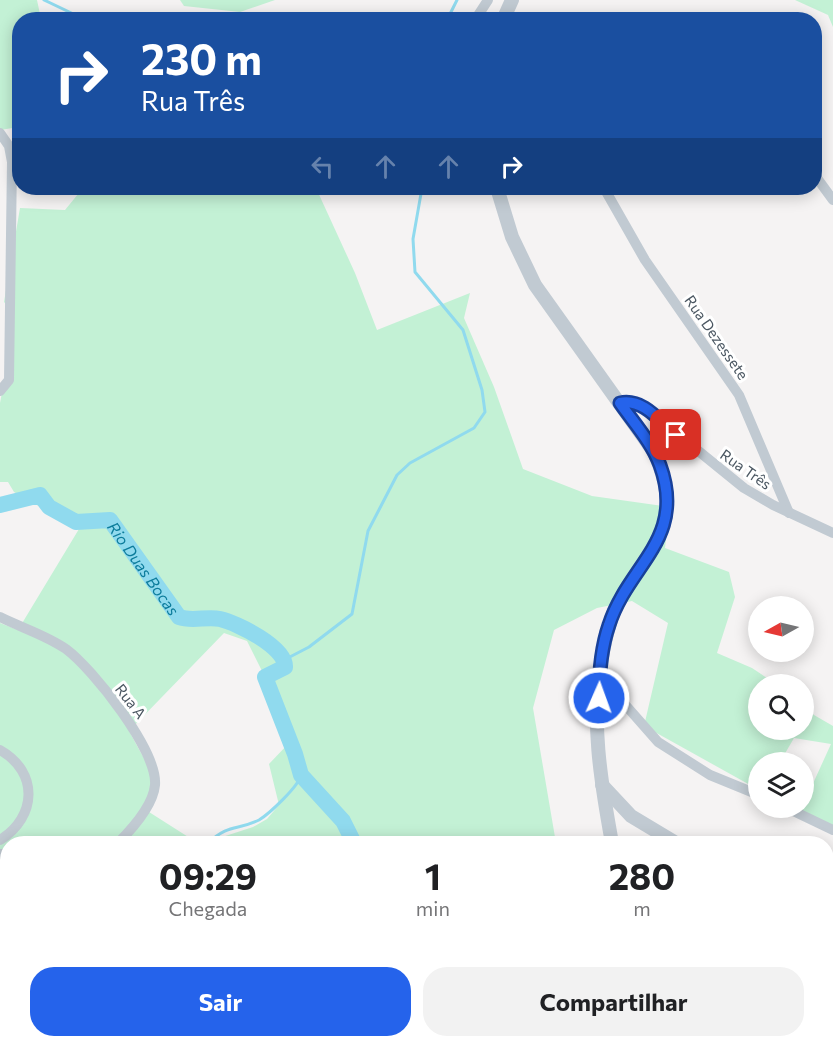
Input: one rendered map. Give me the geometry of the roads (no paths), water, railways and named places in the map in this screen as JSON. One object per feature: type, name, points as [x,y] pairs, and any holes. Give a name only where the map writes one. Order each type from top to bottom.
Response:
[{"type":"street","points":[[0,133],[9,146],[12,162],[5,217],[5,308],[9,380],[3,389]]},
{"type":"street","points":[[822,185],[833,200]]},
{"type":"street","points":[[499,195],[512,237],[526,271],[654,452],[660,465],[666,510],[659,540],[616,607],[609,625],[599,675],[598,764],[611,836]]},
{"type":"street","name":"Rua Dezessete","points":[[608,195],[645,261],[739,395],[789,513]]},
{"type":"street","name":"Rua Três","points":[[620,403],[628,402],[643,406],[744,488],[789,513],[833,533]]},
{"type":"street","name":"Rua A","points":[[0,617],[43,635],[76,658],[141,740],[152,762],[155,788],[131,830],[125,836]]},
{"type":"street","points":[[599,675],[658,742],[710,775],[748,791]]},
{"type":"street","points":[[0,750],[12,757],[25,772],[30,791],[26,813],[6,836]]},
{"type":"street","points":[[602,785],[631,816],[664,836]]},
{"type":"street","points":[[808,818],[833,830]]},
{"type":"waterway","points":[[44,0],[69,12]]},
{"type":"waterway","points":[[451,12],[457,0]]},
{"type":"waterway","points":[[284,660],[309,647],[352,614],[368,531],[397,475],[410,463],[474,428],[485,412],[482,390],[463,330],[415,272],[413,239],[421,195]]},
{"type":"waterway","name":"Rio Duas Bocas","points":[[0,505],[40,495],[49,507],[76,522],[110,520],[179,617],[215,618],[228,621],[259,637],[278,652],[285,667],[265,677],[301,775],[343,821],[350,836]]},
{"type":"waterway","points":[[218,836],[264,817],[289,792],[301,775]]}]
